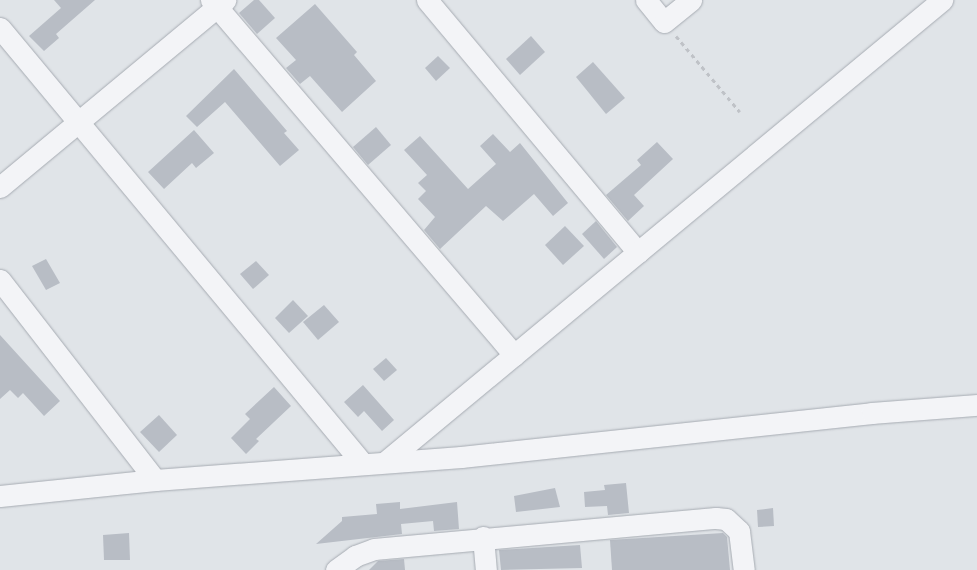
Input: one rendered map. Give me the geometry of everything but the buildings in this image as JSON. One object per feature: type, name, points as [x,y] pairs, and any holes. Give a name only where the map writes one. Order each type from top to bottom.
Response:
[{"type":"street","points":[[427,0],[638,252]]},
{"type":"street","points":[[646,0],[664,22],[691,0]]},
{"type":"street","points":[[385,462],[942,0]]},
{"type":"street","points":[[0,187],[217,2],[514,355]]},
{"type":"street","points":[[0,28],[363,464]]},
{"type":"street","points":[[0,280],[155,480]]},
{"type":"street","points":[[0,496],[155,480],[461,457],[823,418],[977,405]]},
{"type":"street","points":[[336,570],[355,556],[374,549],[483,537],[726,519],[739,531],[744,570]]},
{"type":"street","points":[[483,537],[486,570]]},
{"type":"path","points":[[664,22],[740,112]]}]
